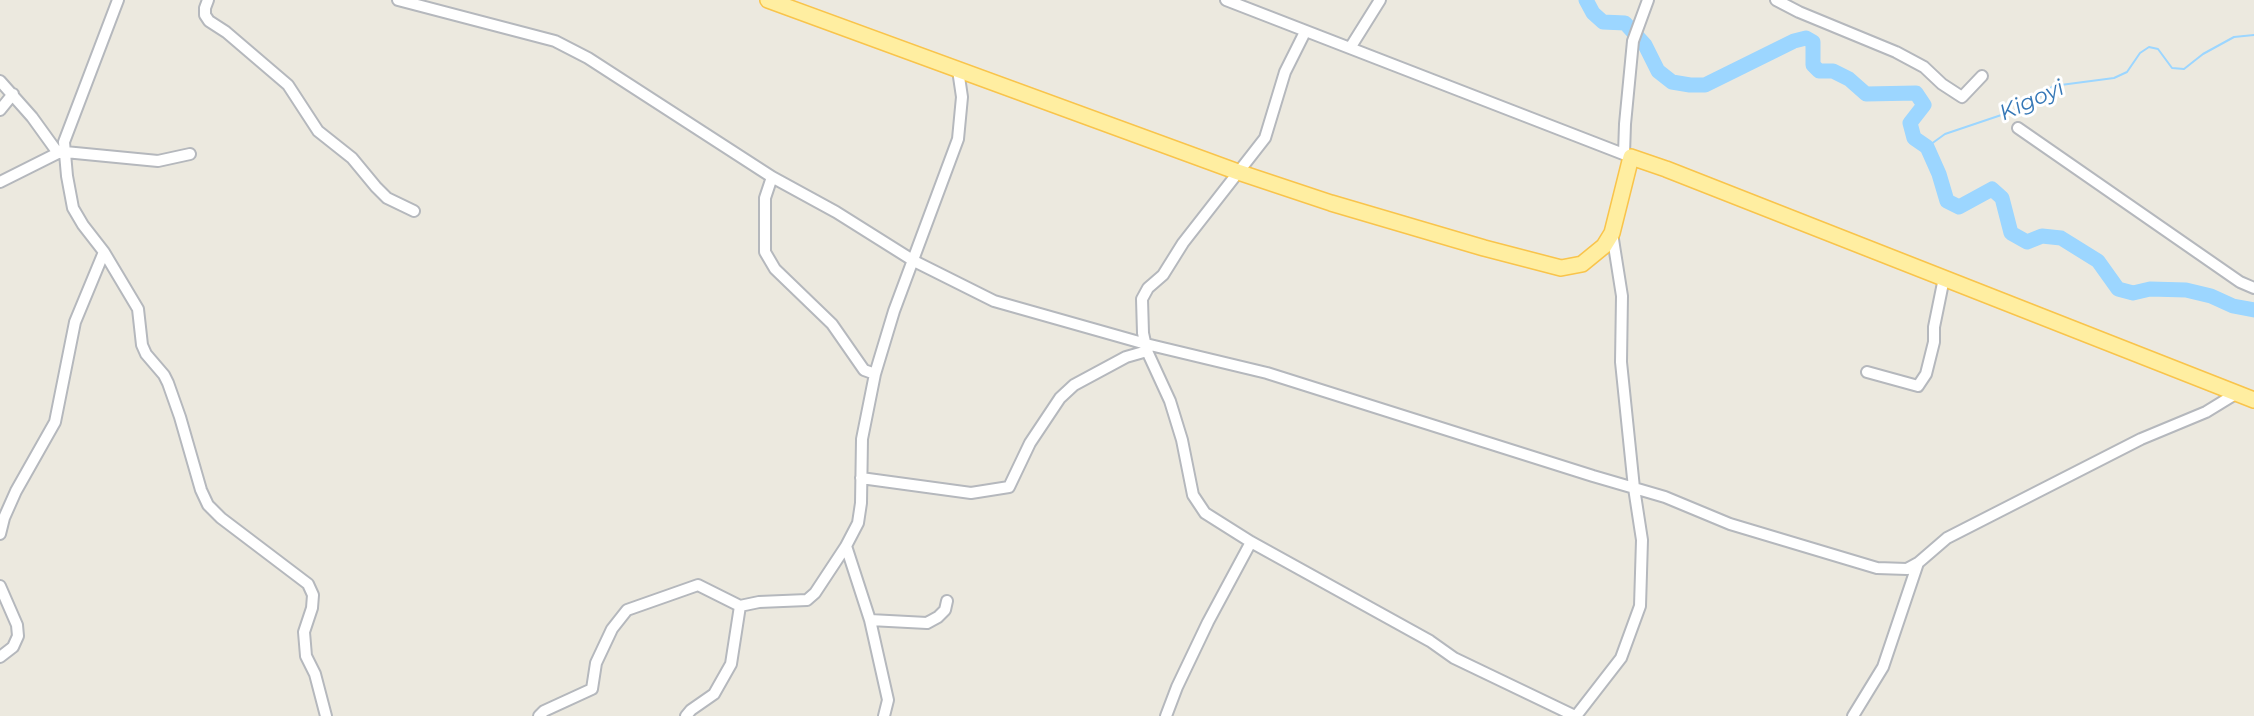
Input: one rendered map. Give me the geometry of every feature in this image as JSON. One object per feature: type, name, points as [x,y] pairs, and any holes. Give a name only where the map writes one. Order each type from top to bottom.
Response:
[{"type":"main road","points":[[768,0],[1238,172],[1353,210],[1561,268],[1582,264],[1604,246],[1612,233],[1628,155],[2254,400]]},
{"type":"street","points":[[61,152],[75,108],[118,0]]},
{"type":"street","points":[[208,0],[205,15],[209,21],[226,32],[288,85],[318,131],[352,158],[376,188],[387,198],[414,211]]},
{"type":"street","points":[[398,0],[555,41],[588,58],[772,177],[836,212],[914,261],[994,301],[1146,347],[1268,373],[1665,497],[1730,524],[1877,568],[1907,569],[1918,563],[1947,538],[2141,439],[2206,412],[2237,393]]},
{"type":"street","points":[[1226,0],[1628,155],[1625,124],[1634,41],[1648,0]]},
{"type":"street","points":[[1350,48],[1380,0]]},
{"type":"street","points":[[1776,0],[1914,62],[1962,97],[1982,76]]},
{"type":"street","points":[[1305,32],[1285,72],[1265,138],[1183,243],[1163,276],[1148,288],[1142,299],[1143,333],[1146,347],[1170,401],[1182,440],[1193,495],[1197,505],[1204,513],[1251,542],[1430,641],[1454,658],[1575,716],[1620,658],[1640,606],[1642,540],[1621,362],[1622,296],[1612,233]]},
{"type":"street","points":[[539,716],[544,711],[592,689],[596,663],[612,629],[627,610],[698,585],[740,606],[759,602],[807,600],[815,593],[846,546],[858,523],[861,503],[862,440],[874,374],[894,312],[958,139],[962,98],[958,70]]},
{"type":"street","points":[[0,81],[61,152],[73,208],[82,225],[104,252],[138,309],[142,345],[168,383],[201,490],[208,505],[221,518],[308,584],[313,595],[312,608],[304,632],[306,656],[315,674],[326,716]]},
{"type":"street","points":[[0,110],[13,94]]},
{"type":"street","points":[[2018,128],[2240,282],[2254,288]]},
{"type":"street","points":[[0,182],[61,152],[158,161],[189,154]]},
{"type":"street","points":[[772,177],[765,198],[765,252],[775,269],[832,324],[864,370],[874,374]]},
{"type":"street","points":[[0,534],[4,518],[16,491],[55,422],[75,322],[104,252]]},
{"type":"street","points":[[1867,372],[1918,386],[1926,374],[1934,342],[1934,327],[1944,278]]},
{"type":"street","points":[[861,478],[971,493],[1009,487],[1030,443],[1060,398],[1074,385],[1146,347]]},
{"type":"street","points":[[1166,716],[1203,633],[1251,542]]},
{"type":"street","points":[[846,546],[870,621],[888,700],[884,716]]},
{"type":"street","points":[[1853,716],[1883,668],[1918,563]]},
{"type":"street","points":[[0,586],[17,625],[18,636],[13,647],[0,657]]},
{"type":"street","points":[[870,621],[927,623],[938,618],[945,610],[947,601]]},
{"type":"street","points":[[686,716],[714,694],[731,664],[740,606]]},
{"type":"waterway","points":[[1586,0],[1593,13],[1603,22],[1625,23],[1645,45],[1658,71],[1672,82],[1705,85],[1794,41],[1806,38],[1813,42],[1813,65],[1819,71],[1833,71],[1849,79],[1866,94],[1916,93],[1924,105],[1910,123],[1914,138],[1927,147],[1939,174],[1947,201],[1959,207],[1992,189],[2002,198],[2011,233],[2027,242],[2042,236],[2061,238],[2098,261],[2118,289],[2133,293],[2150,289],[2186,290],[2211,296],[2233,306],[2254,310]]},
{"type":"waterway","name":"Kigoyi","points":[[1927,147],[1945,134],[2028,106],[2053,86],[2114,78],[2127,72],[2140,53],[2149,47],[2158,49],[2172,68],[2184,69],[2203,54],[2234,37],[2254,35]]}]
